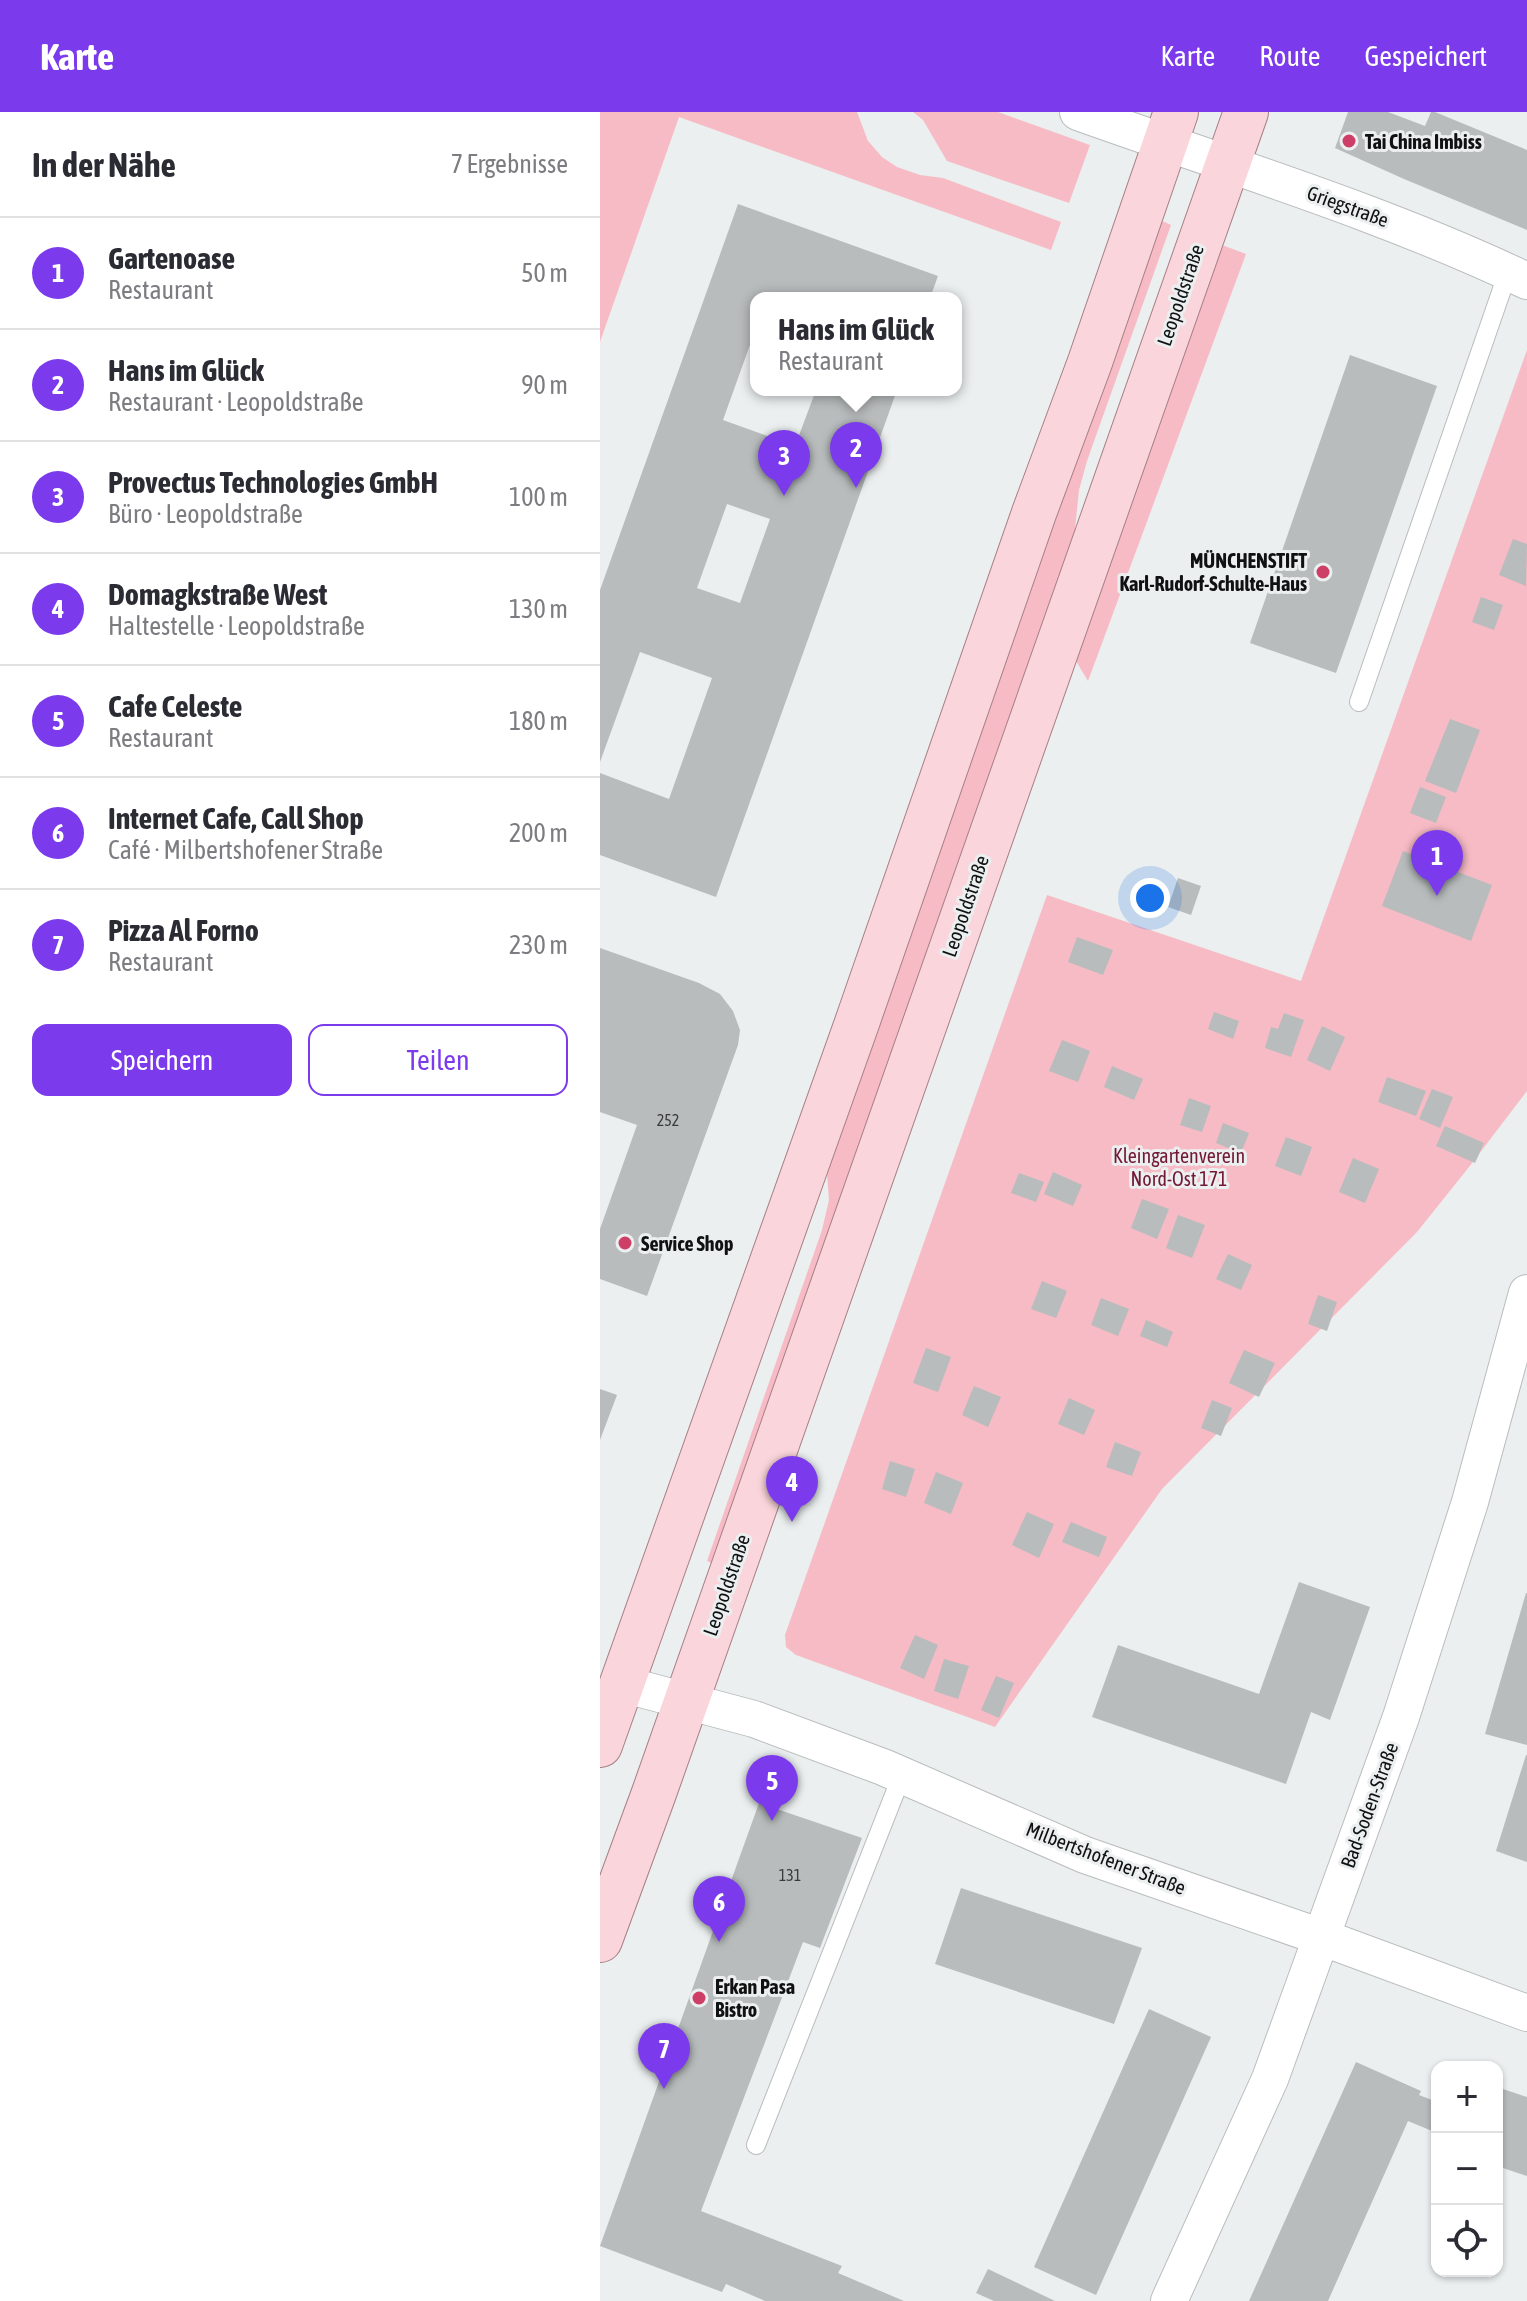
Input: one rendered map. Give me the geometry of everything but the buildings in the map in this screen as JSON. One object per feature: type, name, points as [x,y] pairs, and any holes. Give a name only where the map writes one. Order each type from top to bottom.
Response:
[{"type":"main road","name":"Leopoldstraße","points":[[600,1940],[1246,112]]},
{"type":"main road","points":[[600,1745],[1090,362],[1170,127]]},
{"type":"street","name":"Griegstraße","points":[[1078,112],[1170,127],[1228,164],[1437,240],[1518,276]]},
{"type":"street","name":"Bad-Soden-Straße","points":[[1169,2301],[1270,2079],[1401,1717],[1470,1502],[1527,1293]]},
{"type":"street","name":"Milbertshofener Straße","points":[[622,1684],[754,1719],[902,1775],[1085,1855],[1527,2013]]},
{"type":"lane","points":[[1359,702],[1518,276]]},
{"type":"lane","points":[[756,2145],[902,1775]]},
{"type":"green space","points":[[600,112],[857,112],[868,141],[882,157],[897,167],[920,175],[943,178],[1061,222],[1051,250],[679,117],[600,342]]},
{"type":"green space","points":[[913,112],[998,112],[1090,145],[1069,203],[947,161],[923,120]]},
{"type":"green space","points":[[1160,220],[1171,225],[1087,461],[1079,490],[1073,548],[714,1564],[707,1561],[822,1230],[829,1200],[827,1174],[832,1150]]},
{"type":"green space","points":[[1222,245],[1246,254],[1088,681],[1076,661]]},
{"type":"green space","name":"Kleingartenverein Nord-Ost 171","points":[[1527,350],[1527,1091],[1417,1232],[1162,1489],[995,1727],[796,1655],[786,1647],[785,1635],[1047,895],[1301,981]]},
{"type":"place","name":"Tai China Imbiss","points":[[1349,141]]},
{"type":"place","name":"Hans im Glück","points":[[856,488]]},
{"type":"place","name":"Provectus Technologies GmbH","points":[[784,496]]},
{"type":"place","name":"MÜNCHENSTIFT Karl-Rudorf-Schulte-Haus","points":[[1323,572]]},
{"type":"place","name":"Gartenoase","points":[[1437,896]]},
{"type":"place","name":"Service Shop","points":[[625,1243]]},
{"type":"place","name":"Domagkstraße West","points":[[792,1522]]},
{"type":"place","name":"Cafe Celeste","points":[[772,1821]]},
{"type":"place","name":"Internet Cafe, Call Shop","points":[[719,1942]]},
{"type":"place","name":"Erkan Pasa Bistro","points":[[699,1998]]},
{"type":"place","name":"Pizza Al Forno","points":[[664,2089]]}]
